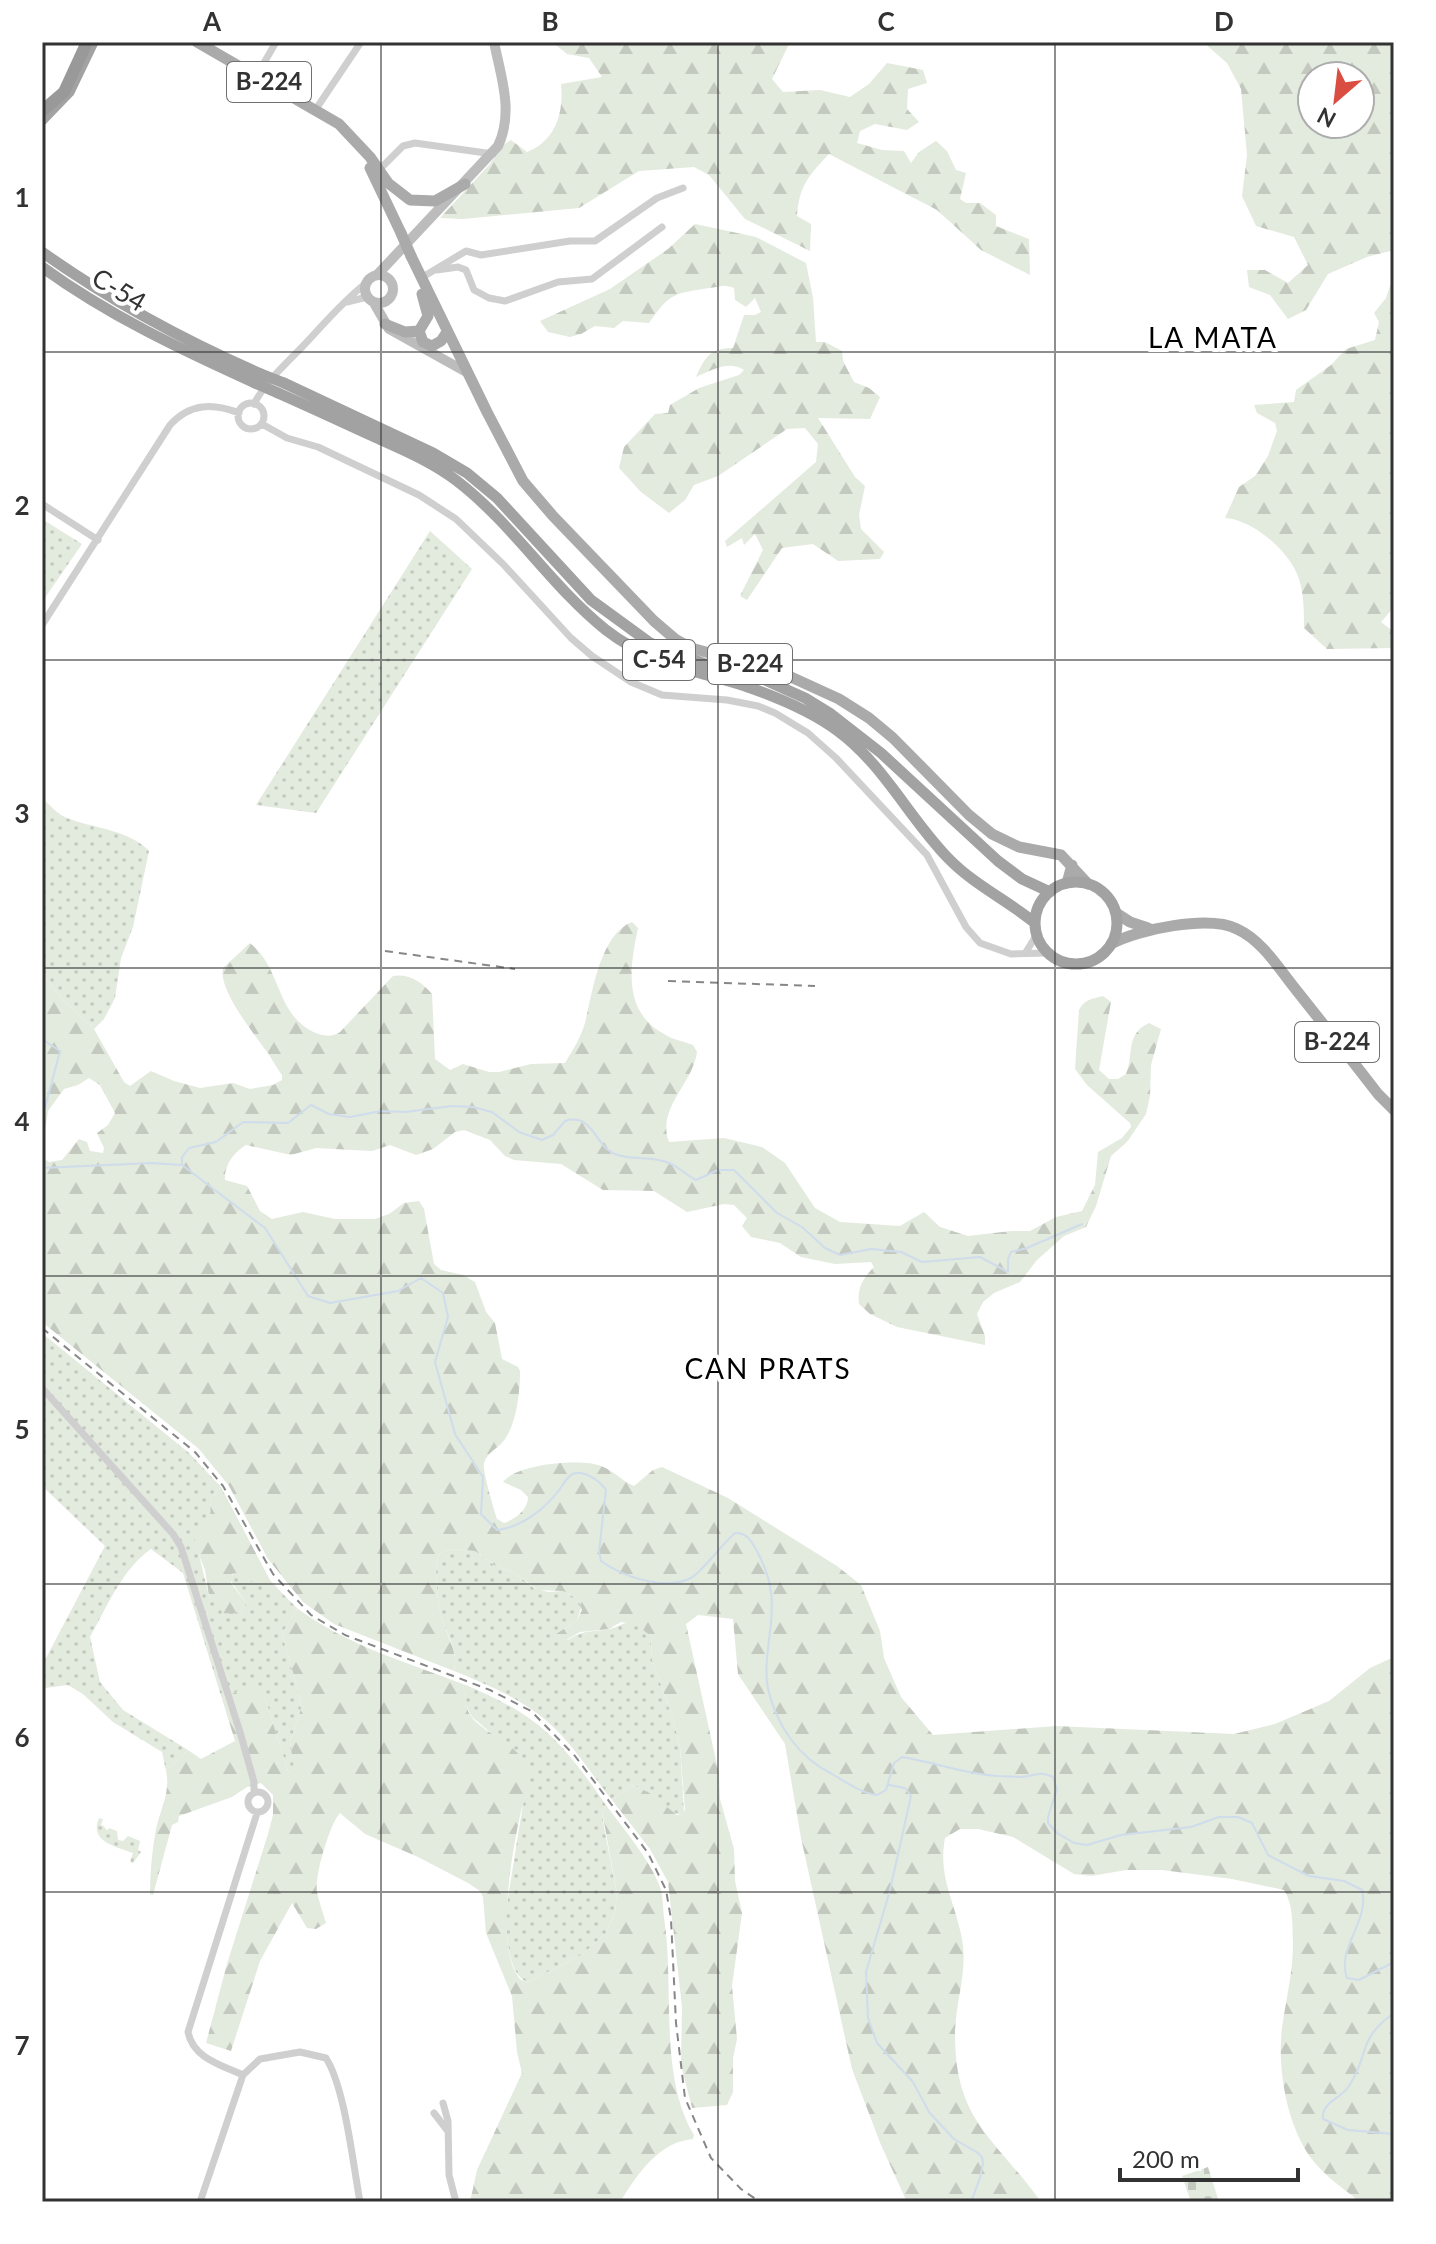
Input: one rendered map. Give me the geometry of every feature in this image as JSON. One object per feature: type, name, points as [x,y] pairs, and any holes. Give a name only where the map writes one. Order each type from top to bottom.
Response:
[{"type":"highway","points":[[42,111],[64,92],[90,42]]},
{"type":"highway","points":[[42,120],[73,85],[90,42]]},
{"type":"highway","name":"C-54","points":[[42,252],[121,305],[258,378]]},
{"type":"highway","name":"C-54","points":[[42,267],[136,326],[182,350],[409,441],[467,473],[497,498],[591,600],[650,643],[702,663],[765,680],[831,714],[881,753],[998,861],[1022,879],[1050,892]]},
{"type":"highway","name":"C-54","points":[[281,388],[455,479],[504,522],[572,599],[607,631],[641,653],[681,669],[775,697],[838,731],[878,768],[927,835],[949,859],[1036,929]]},
{"type":"highway","points":[[1049,953],[1036,929],[1042,901],[1050,892],[1067,883],[1088,884]]},
{"type":"highway","name":"B-224","points":[[1088,884],[1106,895],[1116,913]]},
{"type":"highway","points":[[1111,944],[1116,913]]},
{"type":"highway","name":"B-224","points":[[1049,953],[1059,960],[1082,963],[1094,960],[1111,944]]},
{"type":"main road","name":"B-224","points":[[197,42],[316,109],[339,124],[359,146],[507,452],[536,498],[654,621],[675,639],[708,653],[780,672],[839,699],[893,738],[992,834],[1019,847],[1061,855],[1088,884]]},
{"type":"main road","points":[[383,276],[392,259],[493,154],[502,138],[507,115],[494,42]]},
{"type":"main road","points":[[359,146],[399,193],[416,202],[435,201],[465,184]]},
{"type":"main road","points":[[383,276],[370,278],[365,284],[370,300],[395,334],[468,373]]},
{"type":"main road","points":[[383,276],[393,290],[387,301],[384,320]]},
{"type":"main road","points":[[419,331],[428,316],[422,280]]},
{"type":"main road","points":[[370,300],[387,301]]},
{"type":"main road","points":[[384,320],[405,332],[419,331]]},
{"type":"main road","points":[[419,331],[423,342],[432,346],[441,341],[447,332]]},
{"type":"main road","points":[[1067,883],[1072,865]]},
{"type":"main road","name":"B-224","points":[[1116,913],[1130,922],[1149,928]]},
{"type":"main road","name":"B-224","points":[[1111,944],[1149,928],[1224,925],[1243,932],[1260,945],[1394,1110]]},
{"type":"street","points":[[257,75],[276,42]]},
{"type":"street","points":[[316,109],[361,42]]},
{"type":"street","points":[[379,170],[403,146],[415,143],[493,154]]},
{"type":"street","points":[[422,280],[466,251],[481,255],[570,241],[595,241],[657,198],[683,188]]},
{"type":"street","points":[[434,270],[458,267],[466,270],[474,290],[489,298],[505,301],[558,282],[592,279],[662,227]]},
{"type":"street","points":[[262,424],[246,428],[240,422],[239,413],[243,406],[254,404],[261,392],[365,284]]},
{"type":"street","points":[[345,303],[370,300]]},
{"type":"street","points":[[254,404],[263,412],[262,424]]},
{"type":"street","points":[[42,625],[177,417],[204,405],[239,413]]},
{"type":"street","points":[[262,424],[287,438],[318,447],[419,495],[456,519],[503,564],[571,638],[631,682],[662,695],[727,700],[758,706],[791,721],[836,758],[927,855],[966,927],[980,943],[1011,954],[1049,953]]},
{"type":"street","points":[[42,504],[98,540]]},
{"type":"street","points":[[42,612],[56,604]]},
{"type":"street","points":[[1026,952],[1036,929]]},
{"type":"street","points":[[42,1388],[178,1541],[240,1732],[254,1782],[254,1793]]},
{"type":"street","points":[[254,1793],[264,1794],[268,1803],[266,1809],[257,1813],[250,1810],[247,1804],[254,1793]]},
{"type":"street","points":[[243,2075],[207,2059],[194,2047],[188,2032],[257,1813]]},
{"type":"street","points":[[200,2202],[243,2075],[260,2059],[300,2052],[326,2058],[334,2071],[360,2202]]},
{"type":"street","points":[[443,2103],[449,2132],[449,2175],[456,2202]]},
{"type":"street","points":[[434,2113],[449,2132]]},
{"type":"green space","points":[[552,42],[790,42],[772,79],[783,92],[820,90],[850,97],[869,84],[887,63],[923,70],[927,83],[908,89],[907,109],[919,122],[907,130],[875,124],[860,131],[857,143],[882,150],[904,151],[911,163],[919,152],[936,141],[947,151],[956,170],[966,173],[960,199],[966,203],[980,203],[996,215],[996,226],[1029,239],[1030,275],[981,250],[937,210],[829,154],[806,182],[798,206],[797,216],[811,224],[810,251],[745,219],[709,175],[694,167],[639,171],[579,208],[463,219],[440,218],[490,164],[503,145],[511,140],[527,152],[545,141],[559,115],[561,84],[602,77],[589,58],[567,54]]},
{"type":"green space","points":[[1203,42],[1394,42],[1394,250],[1367,257],[1328,274],[1306,310],[1288,319],[1270,295],[1249,287],[1247,270],[1265,270],[1288,283],[1308,265],[1294,237],[1256,226],[1242,196],[1247,155],[1241,89],[1227,63]]},
{"type":"green space","points":[[695,224],[756,237],[806,263],[813,298],[816,342],[825,342],[842,351],[843,361],[854,382],[880,397],[870,419],[818,418],[855,477],[865,486],[859,515],[861,529],[884,552],[880,559],[838,561],[813,544],[782,548],[747,600],[740,596],[763,550],[755,534],[744,545],[742,538],[727,547],[725,541],[816,462],[818,444],[805,428],[787,429],[718,476],[694,485],[685,500],[669,513],[641,492],[619,468],[624,447],[655,414],[668,413],[670,405],[699,388],[739,375],[744,370],[726,366],[696,377],[709,355],[733,348],[744,315],[761,312],[755,298],[746,307],[735,300],[734,288],[722,286],[688,292],[668,300],[649,323],[623,321],[614,328],[595,326],[570,337],[548,332],[540,321],[610,289],[668,249]]},
{"type":"green space","points":[[1394,274],[1394,607],[1381,622],[1394,632],[1394,648],[1327,649],[1304,628],[1301,585],[1288,558],[1269,539],[1247,524],[1225,518],[1239,487],[1255,476],[1268,456],[1277,431],[1275,423],[1257,413],[1254,405],[1294,402],[1296,390],[1331,365],[1346,349],[1375,340],[1379,322],[1374,313],[1386,298]]},
{"type":"green space","points":[[42,519],[82,544],[42,602]]},
{"type":"green space","points":[[430,531],[472,569],[316,813],[256,805]]},
{"type":"green space","points":[[42,798],[63,816],[132,838],[149,851],[133,927],[121,958],[115,998],[104,1019],[94,1029],[65,1002],[42,974]]},
{"type":"green space","points":[[632,922],[638,928],[632,987],[641,1013],[664,1034],[693,1045],[697,1052],[667,1118],[669,1142],[724,1138],[762,1147],[785,1163],[815,1208],[840,1222],[900,1226],[924,1212],[940,1227],[968,1236],[1030,1231],[1056,1217],[1082,1211],[1095,1185],[1098,1152],[1122,1138],[1131,1127],[1087,1085],[1075,1069],[1079,1010],[1086,1002],[1103,996],[1111,1002],[1099,1070],[1109,1079],[1118,1079],[1126,1074],[1133,1039],[1141,1028],[1149,1023],[1161,1029],[1151,1065],[1146,1114],[1127,1142],[1111,1156],[1096,1206],[1086,1227],[1064,1236],[1037,1260],[1020,1282],[994,1293],[983,1302],[977,1314],[985,1345],[897,1327],[870,1314],[859,1304],[859,1293],[874,1267],[871,1262],[835,1264],[801,1257],[780,1243],[751,1237],[742,1226],[747,1218],[734,1205],[724,1204],[687,1212],[654,1191],[603,1190],[561,1164],[514,1160],[505,1156],[490,1140],[464,1130],[455,1132],[433,1149],[416,1155],[390,1145],[372,1151],[316,1148],[291,1155],[246,1145],[231,1160],[225,1180],[247,1186],[260,1211],[272,1219],[303,1212],[335,1219],[375,1219],[404,1203],[419,1201],[424,1209],[434,1264],[441,1270],[463,1275],[475,1282],[486,1312],[495,1323],[502,1359],[520,1371],[512,1424],[505,1439],[484,1463],[497,1519],[504,1523],[512,1519],[523,1510],[528,1497],[521,1490],[503,1482],[521,1471],[549,1464],[601,1466],[634,1486],[653,1470],[662,1467],[728,1498],[837,1566],[861,1585],[880,1631],[884,1658],[901,1697],[933,1735],[1056,1726],[1234,1734],[1275,1724],[1329,1701],[1370,1668],[1394,1657],[1394,2202],[1362,2202],[1334,2181],[1314,2162],[1291,2116],[1281,2062],[1282,2028],[1293,1943],[1291,1909],[1284,1890],[1232,1879],[1162,1870],[1126,1870],[1091,1876],[1074,1874],[1013,1837],[978,1829],[960,1829],[945,1838],[943,1853],[946,1880],[963,1946],[955,2031],[962,2087],[980,2126],[1041,2202],[907,2202],[852,2069],[801,1838],[785,1744],[738,1674],[733,1619],[698,1615],[686,1624],[719,1774],[720,1799],[734,1849],[735,1881],[742,1913],[732,1986],[737,2039],[733,2058],[733,2092],[727,2105],[692,2108],[681,2065],[682,2007],[668,1882],[650,1849],[612,1800],[631,1785],[648,1792],[677,1815],[685,1810],[680,1747],[652,1659],[651,1636],[635,1624],[621,1622],[609,1629],[580,1632],[563,1642],[555,1639],[556,1634],[577,1620],[582,1610],[571,1595],[563,1591],[538,1590],[475,1551],[452,1549],[440,1553],[436,1577],[441,1616],[454,1652],[454,1671],[334,1624],[303,1602],[268,1559],[229,1486],[199,1449],[42,1322],[42,1157],[49,1162],[62,1160],[79,1139],[87,1142],[90,1151],[103,1153],[97,1133],[108,1125],[115,1113],[100,1085],[89,1078],[64,1089],[48,1111],[42,1151],[42,974],[65,1002],[94,1029],[124,1082],[130,1086],[151,1071],[200,1088],[233,1083],[250,1089],[282,1080],[269,1054],[237,1010],[223,977],[223,968],[250,943],[270,968],[292,1014],[314,1032],[327,1036],[340,1032],[393,976],[410,977],[432,994],[435,1059],[450,1070],[463,1064],[499,1072],[531,1064],[565,1063],[583,1028],[605,952],[621,929]]},
{"type":"green space","points":[[42,1333],[189,1453],[221,1487],[211,1498],[210,1516],[195,1539],[209,1596],[227,1614],[241,1611],[246,1603],[229,1578],[236,1572],[283,1594],[297,1608],[282,1634],[300,1697],[301,1709],[290,1742],[296,1776],[288,1771],[262,1695],[246,1690],[222,1699],[183,1573],[151,1549],[123,1578],[90,1637],[100,1682],[123,1710],[188,1750],[166,1771],[162,1752],[113,1722],[83,1694],[68,1685],[45,1688],[42,1657],[46,1658],[105,1546],[42,1486]]},
{"type":"green space","points":[[221,1487],[270,1580],[283,1594],[278,1595],[236,1573],[232,1574],[231,1583],[246,1603],[241,1611],[232,1614],[223,1613],[209,1596],[205,1570],[194,1543],[198,1530],[210,1516],[211,1498]]},
{"type":"green space","points":[[452,1549],[475,1551],[534,1588],[548,1592],[563,1591],[576,1598],[582,1605],[577,1620],[556,1634],[568,1640],[582,1633],[605,1630],[627,1622],[636,1624],[651,1636],[652,1659],[680,1747],[684,1813],[674,1813],[631,1785],[612,1800],[569,1743],[549,1723],[508,1695],[454,1671],[454,1652],[441,1616],[436,1577],[440,1553]]},
{"type":"green space","points":[[297,1608],[356,1643],[463,1684],[467,1707],[473,1719],[524,1761],[529,1785],[514,1849],[507,1924],[508,1947],[521,1980],[528,1982],[583,1954],[606,1933],[615,1912],[617,1894],[602,1811],[606,1805],[649,1865],[662,1898],[676,2085],[694,2135],[693,2139],[681,2141],[659,2153],[620,2202],[470,2202],[477,2170],[522,2073],[512,1996],[486,1933],[483,1897],[468,1883],[365,1834],[340,1813],[328,1838],[318,1875],[317,1892],[326,1923],[316,1929],[307,1928],[292,1903],[260,1961],[231,2051],[206,2043],[268,1834],[273,1815],[273,1795],[261,1783],[179,1816],[178,1822],[172,1825],[153,1895],[150,1894],[152,1853],[166,1793],[166,1771],[188,1750],[201,1759],[235,1741],[222,1699],[244,1688],[262,1693],[288,1771],[295,1775],[290,1742],[301,1709],[300,1697],[282,1634]]},
{"type":"green space","points":[[463,1684],[511,1707],[546,1731],[606,1805],[602,1811],[617,1894],[615,1912],[606,1933],[583,1954],[528,1982],[521,1978],[512,1962],[507,1940],[506,1910],[528,1773],[520,1757],[472,1717],[466,1705]]},
{"type":"green space","points":[[99,1818],[103,1819],[101,1825],[105,1829],[117,1831],[118,1840],[123,1841],[128,1836],[140,1841],[138,1850],[141,1852],[133,1863],[130,1862],[133,1853],[101,1838],[97,1826]]},
{"type":"green space","points":[[1208,2167],[1219,2202],[1191,2202],[1182,2176]]},
{"type":"waterway","points":[[42,1039],[60,1051],[42,1119]]},
{"type":"waterway","points":[[182,1165],[182,1157],[189,1148],[216,1142],[243,1122],[288,1123],[311,1105],[329,1114],[350,1117],[381,1111],[473,1107],[492,1112],[519,1132],[542,1140],[553,1135],[565,1121],[580,1121],[591,1129],[603,1146],[615,1154],[662,1160],[696,1180],[718,1170],[734,1170],[777,1213],[802,1227],[825,1248],[840,1255],[871,1249],[901,1252],[922,1262],[980,1257],[1008,1272],[1011,1252],[1082,1224]]},
{"type":"waterway","points":[[42,1168],[151,1163],[182,1165],[265,1228],[308,1296],[330,1303],[398,1291],[421,1278],[443,1293],[448,1317],[435,1362],[455,1434],[483,1477],[481,1514],[497,1530],[515,1525],[547,1503],[571,1475],[587,1475],[606,1490],[599,1551],[601,1561],[632,1577],[657,1583],[681,1582],[691,1578],[735,1533],[746,1536],[757,1551],[770,1584],[772,1615],[767,1677],[777,1716],[791,1739],[809,1759],[848,1784],[877,1795],[886,1790],[894,1763],[902,1757],[985,1775],[1022,1777],[1045,1774],[1053,1777],[1057,1789],[1048,1823],[1057,1833],[1074,1843],[1087,1845],[1121,1835],[1191,1827],[1219,1817],[1238,1817],[1252,1823],[1268,1855],[1309,1876],[1344,1881],[1362,1890],[1361,1913],[1346,1956],[1347,1978],[1359,1980],[1394,1962]]},
{"type":"waterway","points":[[889,1785],[905,1788],[911,1796],[890,1890],[866,1972],[868,2018],[877,2043],[913,2082],[929,2112],[954,2139],[982,2157],[980,2178],[971,2202]]},
{"type":"waterway","points":[[1394,2013],[1374,2031],[1346,2090],[1323,2113],[1323,2119],[1348,2130],[1394,2134]]},
{"type":"railway","points":[[385,951],[515,969]]},
{"type":"railway","points":[[668,981],[815,986]]},
{"type":"railway","points":[[42,1328],[195,1452],[223,1486],[273,1574],[311,1615],[345,1635],[490,1690],[531,1711],[575,1756],[648,1853],[666,1890],[685,2098],[711,2158],[741,2189],[760,2202]]},
{"type":"district","name":"LA MATA","points":[[1213,338]]},
{"type":"district","name":"CAN PRATS","points":[[768,1369]]}]
